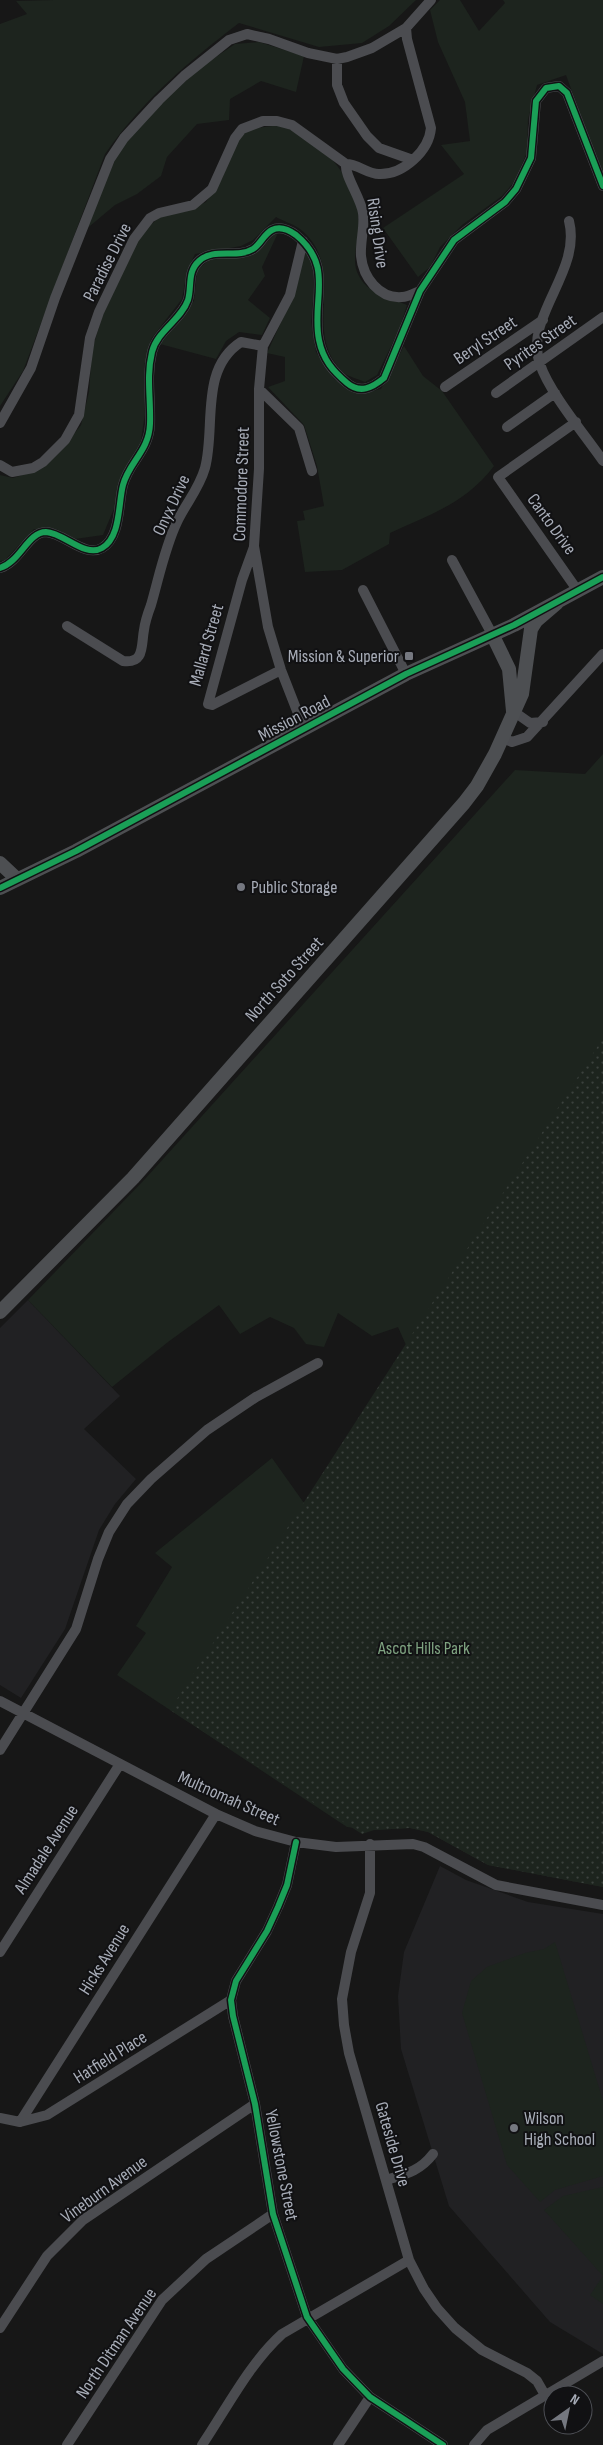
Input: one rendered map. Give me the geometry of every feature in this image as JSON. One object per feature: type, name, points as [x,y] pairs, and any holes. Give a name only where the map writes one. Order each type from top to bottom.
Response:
[{"type":"main road","name":"Mission Road","points":[[0,888],[76,851],[406,674],[557,603],[603,577]]},
{"type":"main road","points":[[513,711],[522,694],[531,629],[536,621],[557,603]]},
{"type":"main road","name":"North Soto Street","points":[[0,1312],[133,1178],[439,833],[477,786],[502,738],[513,711],[509,668],[492,634]]},
{"type":"main road","points":[[0,863],[18,879]]},
{"type":"street","points":[[413,160],[379,148],[362,131],[344,103],[337,85],[337,59],[372,48],[406,28],[431,0]]},
{"type":"street","name":"Paradise Drive","points":[[0,465],[12,472],[33,468],[43,462],[65,440],[81,409],[90,338],[99,312],[134,239],[150,218],[159,213],[193,205],[212,189],[235,138],[242,129],[263,121],[276,120],[292,125],[346,164],[354,164],[378,174],[401,169],[413,160],[430,139],[430,128],[407,39],[406,28]]},
{"type":"street","name":"Paradise Drive","points":[[0,423],[31,368],[76,244],[110,159],[120,144],[159,100],[209,55],[229,40],[246,34],[269,39],[308,53],[337,59]]},
{"type":"street","points":[[0,568],[10,564],[38,534],[46,532],[87,549],[96,551],[104,548],[114,532],[127,476],[143,452],[148,439],[150,424],[149,372],[152,352],[161,334],[188,301],[193,268],[200,260],[209,255],[245,252],[254,249],[271,230],[279,228],[294,233],[313,251],[317,264],[319,279],[317,325],[319,342],[328,365],[352,387],[360,390],[368,388],[384,378],[420,291],[454,240],[505,202],[516,189],[531,158],[534,137],[534,107],[538,95],[550,86],[562,88],[567,92],[603,186]]},
{"type":"street","name":"Rising Drive","points":[[346,164],[345,170],[360,198],[363,215],[361,254],[368,277],[378,290],[392,297],[404,297],[420,291]]},
{"type":"street","points":[[569,221],[572,242],[569,259],[543,320],[538,342],[540,364],[556,392],[603,461]]},
{"type":"street","name":"Commodore Street","points":[[302,241],[290,295],[262,346],[259,389],[259,469],[254,546],[268,627],[281,670],[297,711],[308,728]]},
{"type":"street","name":"Pyrites Street","points":[[496,393],[540,364],[603,317]]},
{"type":"street","name":"Beryl Street","points":[[445,387],[543,320]]},
{"type":"street","name":"Onyx Drive","points":[[67,626],[123,662],[137,660],[141,655],[145,622],[171,539],[177,522],[200,482],[205,467],[216,371],[232,348],[241,342],[262,346]]},
{"type":"street","points":[[259,389],[299,428],[312,471]]},
{"type":"street","points":[[507,427],[556,392]]},
{"type":"street","name":"Canto Drive","points":[[576,422],[498,477],[578,591]]},
{"type":"street","name":"Mallard Street","points":[[254,546],[208,704],[212,705],[281,670]]},
{"type":"street","points":[[452,560],[492,634]]},
{"type":"street","points":[[362,590],[406,674]]},
{"type":"street","points":[[502,738],[512,742],[527,738],[603,654]]},
{"type":"street","points":[[513,711],[530,723],[543,722]]},
{"type":"street","points":[[0,1750],[76,1629],[98,1559],[109,1532],[127,1504],[151,1479],[207,1430],[256,1397],[318,1363]]},
{"type":"street","name":"Multnomah Street","points":[[0,1701],[216,1814],[255,1831],[296,1842],[336,1847],[370,1844],[413,1844],[424,1847],[496,1885],[603,1905]]},
{"type":"street","name":"Almadale Avenue","points":[[0,1952],[120,1764]]},
{"type":"street","name":"Hicks Avenue","points":[[20,2122],[216,1814]]},
{"type":"street","name":"Yellowstone Street","points":[[296,1842],[287,1885],[278,1907],[267,1931],[236,1981],[231,2000],[233,2016],[255,2104],[273,2214],[308,2317],[342,2369],[370,2397],[443,2445]]},
{"type":"street","name":"Gateside Drive","points":[[370,1844],[370,1893],[346,1973],[342,1999],[344,2025],[349,2053],[409,2260],[437,2308],[455,2328],[482,2350],[537,2381],[543,2390]]},
{"type":"street","name":"Hatfield Place","points":[[0,2118],[20,2122],[33,2120],[60,2108],[231,2000]]},
{"type":"street","name":"Vineburn Avenue","points":[[0,2328],[48,2256],[83,2220],[255,2104]]},
{"type":"street","points":[[386,2180],[416,2171],[425,2165],[433,2154]]},
{"type":"street","name":"North Ditman Avenue","points":[[67,2445],[162,2300],[206,2259],[273,2214]]},
{"type":"street","points":[[202,2445],[268,2346],[308,2317],[409,2260]]},
{"type":"street","points":[[563,2385],[603,2361]]},
{"type":"street","points":[[338,2445],[370,2397]]},
{"type":"street","points":[[474,2445],[487,2430],[543,2397]]},
{"type":"shaded area","points":[[28,1300],[120,1396],[84,1429],[136,1479],[115,1504],[99,1530],[65,1629],[21,1698],[0,1685],[0,1328]]},
{"type":"shaded area","name":"Wilson High School","points":[[440,1866],[466,1880],[528,1902],[603,1914],[603,2354],[550,2322],[449,2206],[401,2049],[398,1996],[404,1952]]},
{"type":"green space","points":[[416,0],[389,26],[362,43],[319,47],[239,23],[167,83],[134,117],[105,154],[23,371],[0,406],[0,24],[27,14],[16,1]]},
{"type":"green space","points":[[440,0],[460,0],[479,31],[505,3],[503,0],[603,0],[603,176],[566,75],[537,85],[528,119],[527,152],[515,181],[502,196],[462,225],[440,247],[430,267],[418,277],[383,228],[464,174],[441,145],[470,141],[465,102],[438,42],[430,10]]},
{"type":"green space","points":[[259,42],[304,56],[296,92],[261,81],[230,99],[229,120],[197,124],[167,157],[161,176],[137,194],[115,205],[84,231],[118,153],[148,116],[201,67],[235,44]]},
{"type":"green space","points":[[281,125],[304,136],[321,148],[338,166],[351,188],[358,212],[359,230],[356,270],[368,287],[380,295],[407,305],[399,330],[377,375],[365,382],[351,377],[344,373],[331,357],[325,339],[323,320],[324,281],[322,263],[314,245],[300,229],[276,217],[253,240],[241,246],[195,254],[187,271],[182,299],[151,339],[144,367],[145,414],[140,446],[103,535],[75,539],[56,529],[34,529],[5,560],[0,561],[0,475],[13,478],[38,470],[62,449],[81,425],[89,392],[92,350],[102,317],[142,232],[161,216],[187,211],[206,202],[222,179],[235,144],[248,129]]},
{"type":"green space","points":[[275,233],[277,235],[262,267],[265,276],[248,300],[270,318],[262,335],[239,332],[226,341],[216,359],[160,344],[194,301],[197,270],[209,260],[249,255],[258,251]]},
{"type":"green space","points":[[307,251],[313,266],[314,291],[311,322],[316,352],[334,379],[358,394],[381,389],[404,346],[423,376],[442,391],[494,466],[483,479],[460,498],[434,513],[390,533],[389,544],[342,570],[305,572],[297,521],[305,520],[303,511],[324,506],[317,466],[304,425],[268,387],[285,381],[285,357],[267,353],[293,296],[303,254]]},
{"type":"green space","points":[[603,754],[603,1887],[488,1865],[428,1832],[410,1828],[374,1830],[347,1827],[117,1675],[146,1633],[136,1626],[172,1567],[155,1553],[272,1458],[304,1503],[406,1345],[398,1327],[372,1336],[338,1313],[324,1347],[306,1344],[294,1328],[270,1317],[240,1334],[219,1305],[168,1342],[112,1387],[28,1300],[145,1179],[515,770],[585,774]]},
{"type":"green space","name":"Ascot Hills Park","points":[[603,1038],[603,1887],[488,1865],[428,1832],[410,1828],[374,1830],[362,1834],[170,1710]]},
{"type":"green space","points":[[555,1942],[603,2101],[603,2176],[555,2190],[540,2202],[507,2165],[462,2013],[471,1981],[487,1967],[525,1953],[544,1949]]},
{"type":"green space","points":[[603,2187],[603,2276],[544,2210],[563,2196]]},
{"type":"green space","points":[[603,2276],[603,2304],[590,2295]]},
{"type":"cycle path","points":[[0,568],[13,560],[40,533],[53,533],[89,550],[102,548],[113,536],[118,520],[123,485],[143,449],[149,433],[149,370],[152,352],[159,338],[185,307],[193,270],[195,265],[205,257],[247,252],[253,249],[272,230],[278,228],[296,235],[308,247],[315,259],[318,272],[317,325],[323,353],[333,369],[347,383],[361,389],[375,385],[384,378],[420,291],[454,240],[505,202],[516,189],[531,158],[536,101],[546,88],[559,86],[567,93],[603,186]]},
{"type":"cycle path","points":[[0,888],[76,851],[406,674],[514,625],[603,577]]},
{"type":"cycle path","points":[[296,1842],[287,1885],[278,1907],[267,1931],[236,1981],[231,2000],[233,2016],[255,2104],[273,2214],[307,2317],[343,2369],[370,2397],[443,2445]]},
{"type":"place","name":"Mission & Superior","points":[[409,656]]},
{"type":"place","name":"Public Storage","points":[[241,887]]},
{"type":"place","name":"Wilson High School","points":[[514,2128]]}]
